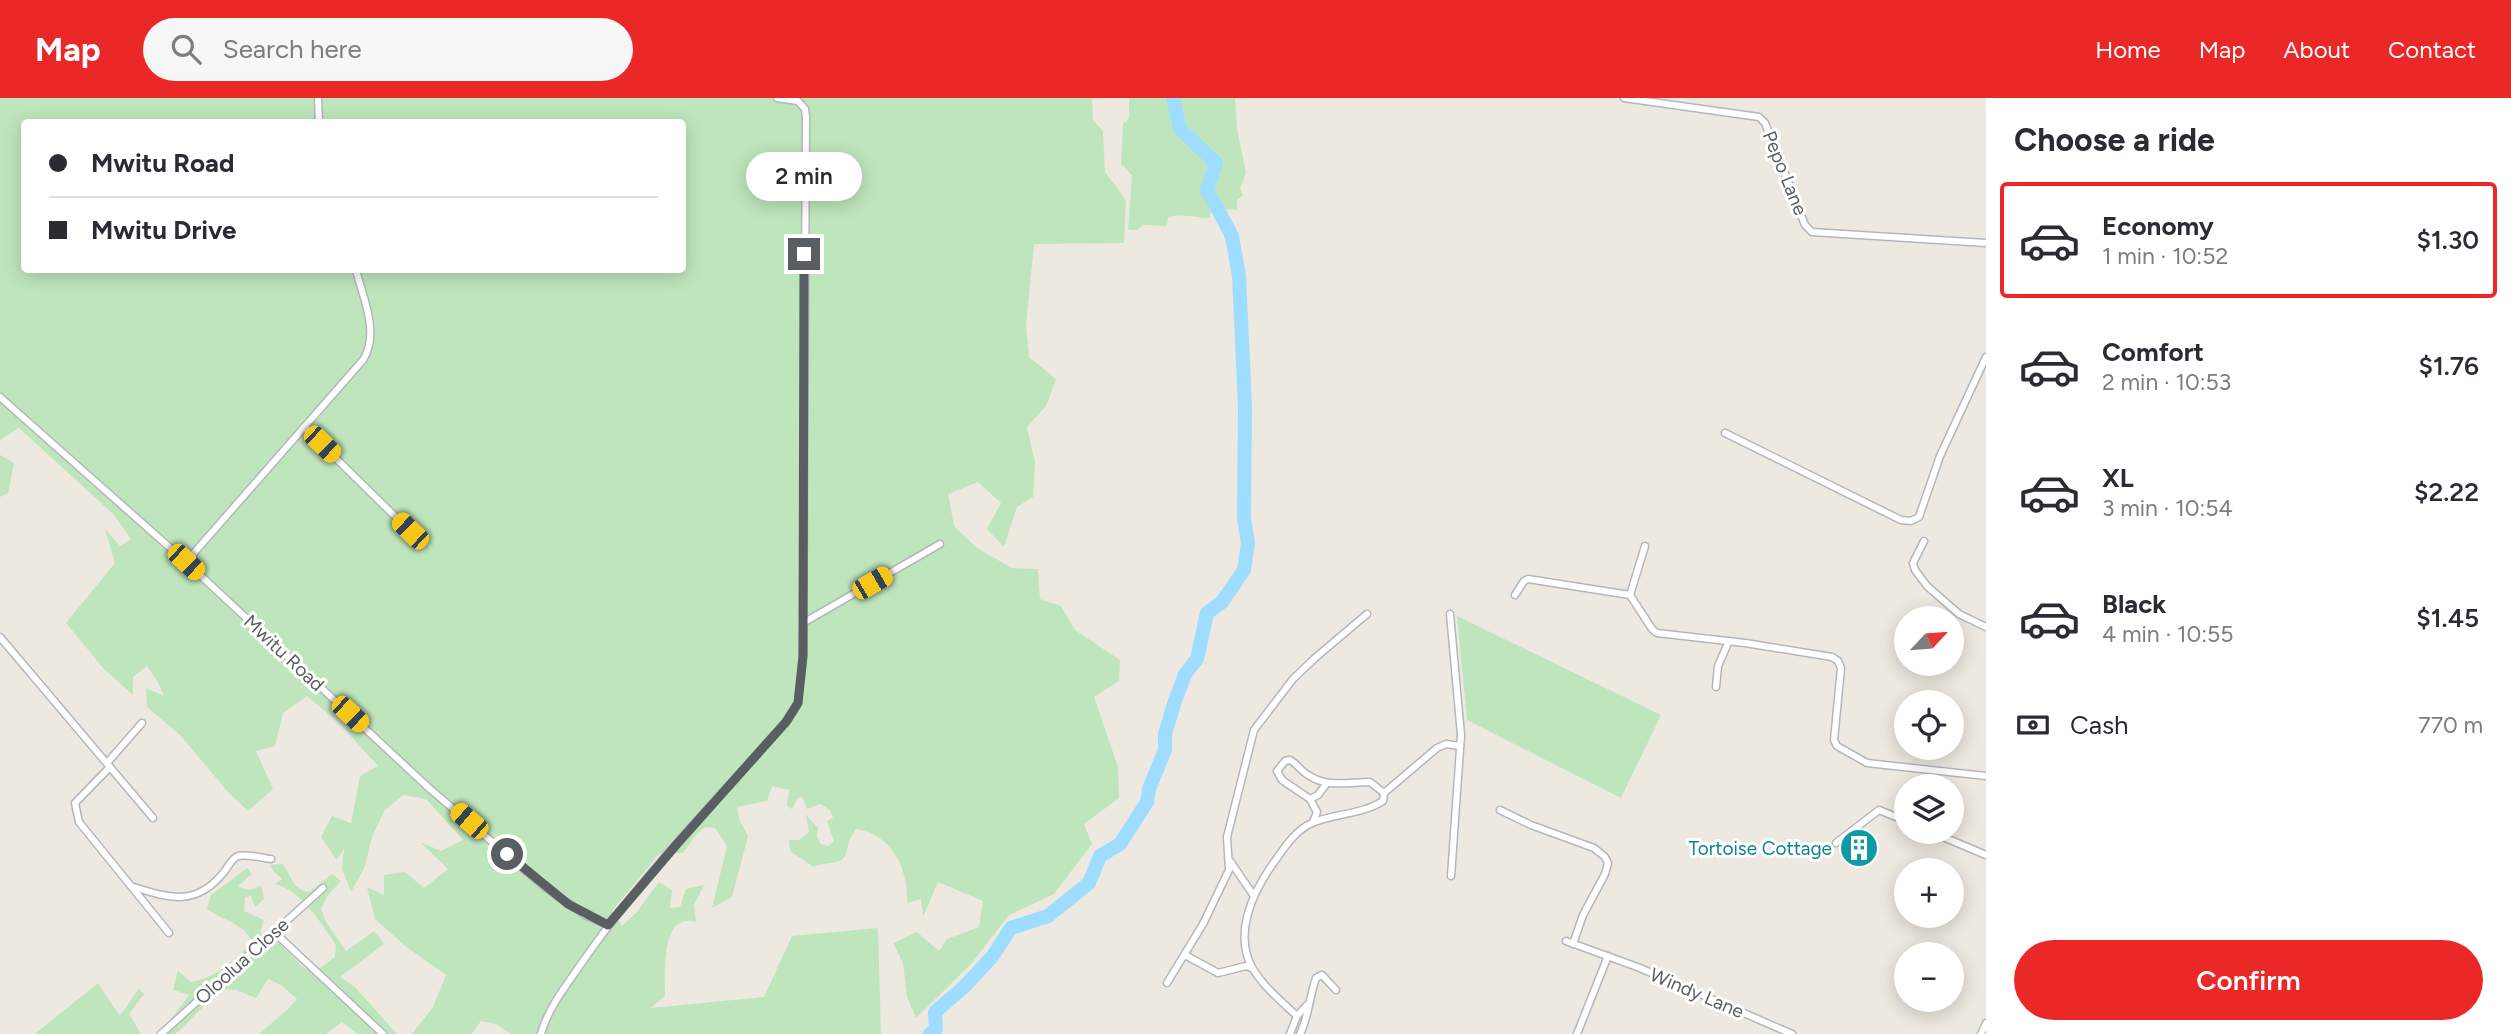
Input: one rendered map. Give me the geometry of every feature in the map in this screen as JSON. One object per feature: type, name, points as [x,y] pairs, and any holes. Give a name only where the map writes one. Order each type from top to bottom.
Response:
[{"type":"street","points":[[318,98],[319,119]]},
{"type":"street","points":[[541,1034],[555,1003],[608,925],[786,722],[798,703],[802,680],[803,623],[806,117],[805,109],[798,101],[777,98]]},
{"type":"street","name":"Pepo Lane","points":[[1624,98],[1759,117],[1765,123],[1805,225],[1812,232],[1986,243]]},
{"type":"street","points":[[186,562],[370,349],[372,337],[357,273]]},
{"type":"street","points":[[1725,433],[1901,520],[1911,521],[1919,517],[1940,456],[1986,357]]},
{"type":"street","name":"Mwitu Road","points":[[0,397],[186,562],[420,779],[561,898],[585,915],[608,925]]},
{"type":"street","points":[[304,427],[410,531]]},
{"type":"street","points":[[1924,541],[1913,563],[1915,570],[1927,586],[1959,614],[1986,627]]},
{"type":"street","points":[[803,623],[940,544]]},
{"type":"street","points":[[1630,595],[1645,547]]},
{"type":"street","points":[[1515,595],[1528,579],[1630,595],[1657,633],[1832,657],[1842,668],[1834,740],[1837,746],[1867,763],[1986,776]]},
{"type":"street","points":[[1254,896],[1230,861],[1227,846],[1254,730],[1293,679],[1367,614]]},
{"type":"street","points":[[1450,614],[1461,735],[1451,876]]},
{"type":"street","points":[[0,637],[153,818]]},
{"type":"street","points":[[1716,687],[1718,666],[1729,641]]},
{"type":"street","points":[[142,723],[75,803],[79,822],[169,933]]},
{"type":"street","points":[[1297,1016],[1252,968],[1245,925],[1254,896],[1283,850],[1302,829],[1313,822],[1372,808],[1383,801],[1384,793],[1437,748],[1446,744],[1460,746]]},
{"type":"street","points":[[1313,822],[1317,812],[1310,799],[1282,780],[1277,771],[1285,761],[1290,760],[1306,774],[1327,783],[1370,782],[1384,793]]},
{"type":"street","points":[[1294,787],[1306,774]]},
{"type":"street","points":[[1310,799],[1318,795],[1327,783]]},
{"type":"street","name":"Windy Lane","points":[[1500,810],[1531,825],[1594,848],[1605,857],[1608,863],[1605,874],[1569,943],[1640,968],[1774,1031],[1792,1034]]},
{"type":"street","points":[[1836,843],[1879,810],[1894,816]]},
{"type":"street","points":[[1960,844],[1986,855]]},
{"type":"street","points":[[132,887],[167,897],[186,896],[215,883],[234,858],[239,856],[271,859]]},
{"type":"street","points":[[1167,983],[1220,890],[1230,861]]},
{"type":"street","name":"Oloolua Close","points":[[161,1034],[323,888]]},
{"type":"street","points":[[274,932],[383,1034]]},
{"type":"street","points":[[1185,955],[1218,973],[1252,968]]},
{"type":"street","points":[[1577,1034],[1608,956]]},
{"type":"street","points":[[1290,1034],[1297,1016],[1307,1005],[1315,978],[1322,975],[1336,990]]},
{"type":"street","points":[[1300,1034],[1309,1013],[1307,1005]]},
{"type":"street","points":[[1981,1034],[1986,1023]]},
{"type":"green space","points":[[0,98],[1092,98],[1093,120],[1103,131],[1105,172],[1126,200],[1124,243],[1034,244],[1026,326],[1029,357],[1056,379],[1046,406],[1027,427],[1035,462],[1033,497],[1017,507],[1004,547],[987,529],[1001,503],[978,482],[948,494],[954,526],[977,548],[1012,568],[1038,569],[1040,599],[1061,606],[1075,630],[1120,660],[1119,681],[1094,697],[1118,767],[1119,798],[1084,824],[1092,844],[1054,894],[1009,915],[971,964],[916,1018],[907,997],[903,963],[893,943],[917,932],[939,951],[947,939],[979,927],[983,901],[938,882],[923,917],[921,899],[907,903],[905,878],[896,856],[879,838],[856,829],[840,861],[814,867],[790,851],[789,840],[799,840],[809,832],[806,815],[818,828],[817,837],[821,844],[828,846],[834,841],[827,821],[833,818],[830,810],[820,804],[807,809],[802,796],[797,799],[792,809],[787,806],[789,790],[772,786],[767,801],[737,807],[739,819],[748,836],[732,897],[712,908],[727,846],[715,828],[705,827],[683,853],[659,854],[612,911],[622,926],[636,913],[659,882],[672,890],[670,908],[680,907],[686,889],[704,885],[694,905],[696,922],[682,922],[670,935],[665,968],[665,996],[651,1008],[764,997],[792,936],[878,928],[881,1034],[511,1034],[496,1024],[481,1021],[472,1034],[412,1034],[433,1007],[446,975],[404,945],[375,919],[367,887],[384,895],[384,875],[405,872],[424,888],[448,869],[420,842],[441,851],[463,840],[426,799],[403,795],[384,811],[372,837],[365,866],[351,892],[342,869],[344,849],[337,860],[321,837],[332,816],[351,823],[360,776],[378,766],[338,722],[307,696],[283,713],[275,746],[256,751],[273,789],[248,811],[228,792],[180,735],[147,707],[146,688],[164,696],[147,666],[133,677],[133,695],[104,669],[66,623],[115,563],[105,529],[120,546],[131,539],[113,514],[19,428],[0,440]]},
{"type":"green space","points":[[1129,98],[1235,98],[1237,129],[1246,173],[1240,188],[1243,195],[1237,200],[1237,210],[1211,208],[1210,218],[1173,216],[1168,217],[1167,226],[1143,225],[1137,230],[1128,230],[1132,175],[1121,164],[1123,124],[1129,118]]},
{"type":"green space","points":[[0,455],[14,463],[8,493],[0,497]]},
{"type":"green space","points":[[1457,616],[1661,715],[1621,798],[1467,720]]},
{"type":"green space","points":[[282,864],[295,885],[309,892],[332,874],[341,881],[328,895],[321,909],[326,922],[346,951],[374,931],[384,944],[340,977],[355,987],[397,1034],[358,1034],[342,1022],[326,1034],[260,1034],[297,999],[281,985],[268,979],[256,998],[236,990],[221,989],[175,1034],[160,1034],[189,995],[173,990],[178,971],[191,982],[209,977],[232,962],[252,942],[238,926],[207,909],[211,895],[247,868],[252,874],[238,886],[250,890],[261,885],[264,899],[255,907],[251,896],[245,897],[244,911],[264,920],[260,932],[278,942],[305,969],[320,968],[335,957],[336,945],[310,908],[293,893],[275,884],[282,879],[270,865]]},
{"type":"green space","points":[[98,983],[119,1015],[139,988],[144,994],[129,1014],[141,1034],[35,1034]]},
{"type":"waterway","points":[[930,1034],[936,1029],[935,1012],[964,987],[992,957],[1011,928],[1048,916],[1089,883],[1100,856],[1120,844],[1147,802],[1149,789],[1165,750],[1165,734],[1174,704],[1185,674],[1197,659],[1207,613],[1222,602],[1244,570],[1248,543],[1244,518],[1245,406],[1239,276],[1232,236],[1207,189],[1216,163],[1180,129],[1173,98]]},
{"type":"place","name":"Tortoise Cottage","points":[[1859,848]]},
{"type":"route","points":[[507,854],[568,904],[608,925],[786,722],[798,703],[803,656],[804,254]]}]
